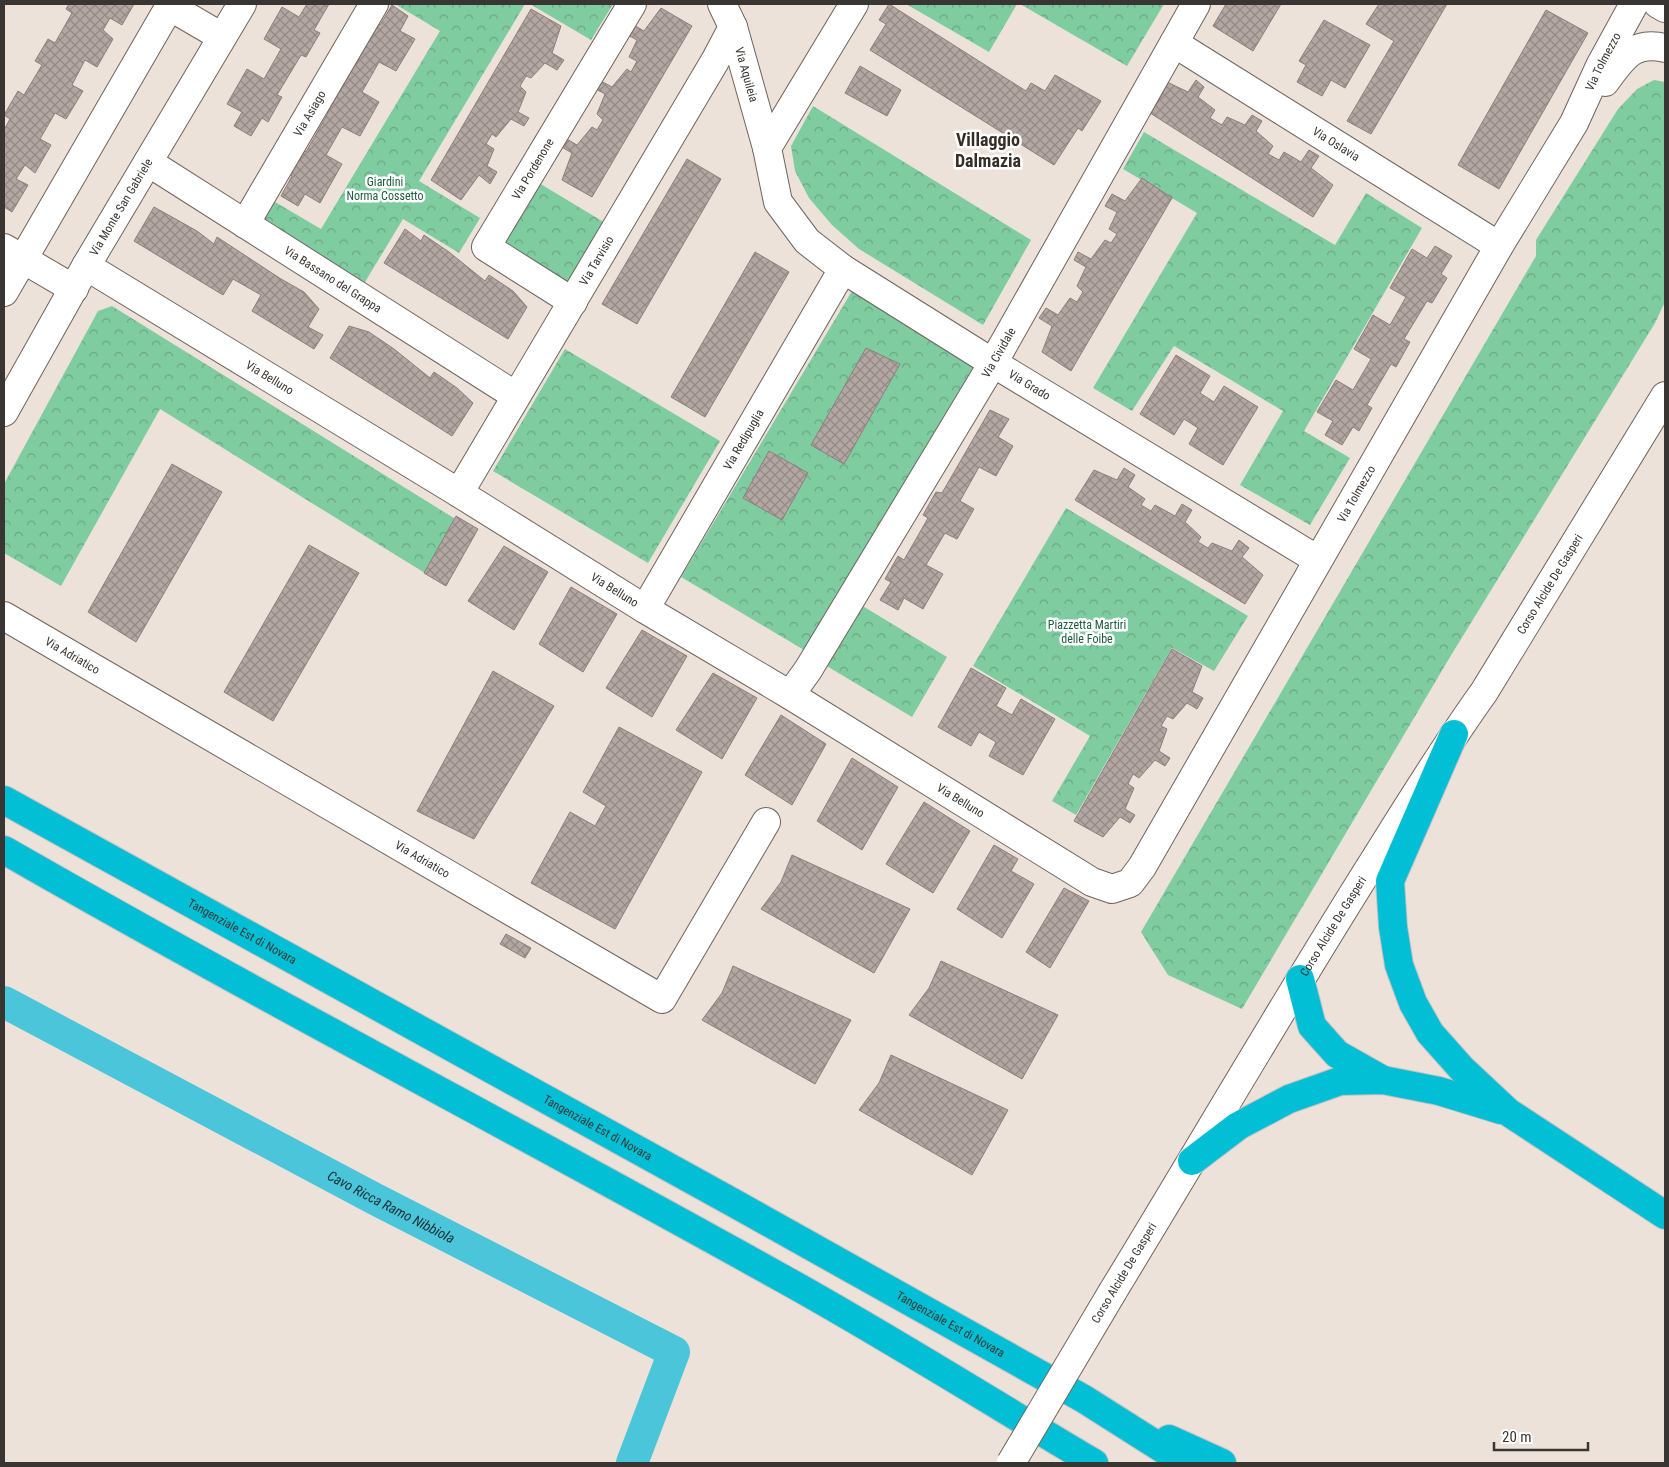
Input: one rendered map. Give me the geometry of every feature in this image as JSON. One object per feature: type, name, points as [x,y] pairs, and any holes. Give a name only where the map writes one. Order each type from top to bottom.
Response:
[{"type":"highway","points":[[1454,734],[1390,881],[1393,927],[1399,965],[1413,1003],[1430,1033],[1462,1069],[1508,1112],[1665,1216]]},
{"type":"highway","name":"Tangenziale Est di Novara","points":[[4,800],[732,1202],[1084,1399],[1185,1463]]},
{"type":"highway","points":[[4,850],[134,924],[782,1278],[920,1358],[1094,1463]]},
{"type":"highway","points":[[1300,978],[1312,1026],[1337,1054],[1383,1080]]},
{"type":"highway","points":[[1192,1161],[1238,1126],[1289,1099],[1340,1081],[1383,1080],[1439,1091],[1508,1112]]},
{"type":"highway","points":[[1084,1399],[1222,1463]]},
{"type":"highway","points":[[1060,1443],[1089,1463]]},
{"type":"street","name":"Via Monte San Gabriele","points":[[4,412],[80,277],[242,4]]},
{"type":"street","name":"Via Asiago","points":[[245,224],[374,4]]},
{"type":"street","name":"Via Pordenone","points":[[572,302],[486,247],[632,4]]},
{"type":"street","points":[[767,148],[854,4]]},
{"type":"street","name":"Via Cividale","points":[[790,696],[808,670],[993,363],[1196,4]]},
{"type":"street","name":"Via Tolmezzo","points":[[1142,868],[1499,246],[1574,122],[1600,66],[1634,4]]},
{"type":"street","points":[[1658,4],[1665,8]]},
{"type":"street","points":[[4,292],[13,254],[170,5],[222,37]]},
{"type":"street","name":"Via Tarvisio","points":[[459,494],[715,61],[727,16]]},
{"type":"street","name":"Via Aquileia","points":[[727,16],[767,148]]},
{"type":"street","name":"Via Oslavia","points":[[1174,43],[1499,246]]},
{"type":"street","name":"Via Tolmezzo","points":[[1574,122],[1625,56],[1635,49],[1649,45],[1665,48]]},
{"type":"street","name":"Via Grado","points":[[767,148],[778,202],[807,241],[843,269],[993,363],[1318,560]]},
{"type":"street","name":"Via Bassano del Grappa","points":[[148,162],[516,396]]},
{"type":"street","name":"Via Belluno","points":[[13,254],[80,277],[459,494],[1092,882],[1112,889],[1130,883],[1142,868]]},
{"type":"street","name":"Via Redipuglia","points":[[645,609],[843,269]]},
{"type":"street","name":"Corso Alcide De Gasperi","points":[[1011,1463],[1300,978],[1454,734],[1484,692],[1665,396]]},
{"type":"street","name":"Via Adriatico","points":[[4,616],[662,999],[766,822]]},
{"type":"green space","name":"Giardini Norma Cossetto","points":[[395,4],[525,4],[419,181],[480,218],[459,253],[403,219],[362,287],[255,223],[270,199],[321,229],[440,31]]},
{"type":"green space","points":[[530,4],[613,4],[591,40]]},
{"type":"green space","points":[[906,4],[1017,4],[989,52]]},
{"type":"green space","points":[[1020,4],[1164,4],[1127,66]]},
{"type":"green space","points":[[1654,80],[1665,82],[1665,302],[1655,323],[1450,657],[1242,1009],[1168,975],[1141,932],[1536,256],[1536,240],[1618,109],[1637,89]]},
{"type":"green space","points":[[813,106],[1031,240],[983,325],[859,249],[832,225],[809,198],[795,171],[791,146]]},
{"type":"green space","points":[[1144,132],[1335,245],[1366,193],[1422,228],[1304,431],[1350,458],[1310,525],[1240,485],[1283,411],[1174,346],[1132,411],[1093,388],[1197,213],[1123,169]]},
{"type":"green space","points":[[539,183],[607,224],[569,285],[501,244]]},
{"type":"green space","points":[[852,291],[975,364],[804,650],[681,577]]},
{"type":"green space","points":[[112,306],[457,520],[428,575],[160,409],[61,586],[4,553],[4,484],[98,311]]},
{"type":"green space","points":[[565,349],[720,441],[648,563],[493,471]]},
{"type":"green space","name":"Piazzetta Martiri delle Foibe","points":[[1066,508],[1248,616],[1214,671],[1172,648],[1076,815],[1052,801],[1090,736],[973,666]]},
{"type":"green space","points":[[856,602],[947,657],[912,717],[820,662]]},
{"type":"building","points":[[69,4],[134,4],[122,25],[110,18],[103,30],[113,39],[97,67],[85,60],[72,85],[83,91],[66,119],[55,113],[40,139],[51,145],[35,173],[25,165],[16,179],[28,185],[12,212],[4,207],[4,130],[10,119],[4,115],[18,91],[24,95],[42,65],[35,61],[48,39],[55,43],[72,13],[66,9]]},
{"type":"building","points":[[307,4],[329,4],[314,30],[320,33],[306,57],[301,55],[277,95],[282,97],[268,122],[262,118],[251,136],[234,126],[242,112],[227,104],[247,69],[264,79],[281,49],[264,39],[282,7],[299,17]]},
{"type":"building","points":[[889,4],[1026,91],[1031,83],[1045,91],[1055,75],[1101,101],[1082,131],[1078,128],[1054,165],[870,50],[886,24],[879,20]]},
{"type":"building","points":[[1226,4],[1281,4],[1253,51],[1213,26]]},
{"type":"building","points":[[1379,4],[1447,4],[1371,134],[1347,121],[1394,41],[1366,24]]},
{"type":"building","points":[[392,5],[408,16],[400,31],[415,39],[396,71],[379,62],[362,92],[379,102],[360,136],[342,127],[326,155],[342,164],[320,203],[305,194],[298,206],[281,196],[292,176],[287,172],[301,148],[306,152],[328,113],[322,110],[337,83],[342,86],[366,46],[361,43],[374,21],[380,25]]},
{"type":"building","points":[[661,8],[692,26],[592,197],[562,180],[572,153],[560,146],[565,138],[577,145],[592,127],[597,130],[603,120],[597,114],[605,94],[594,88],[599,80],[612,87],[627,69],[631,72],[637,61],[629,57],[637,40],[626,34],[632,24],[644,31]]},
{"type":"building","points":[[531,9],[561,26],[552,53],[564,60],[557,70],[545,63],[531,78],[526,76],[520,86],[526,92],[518,112],[529,118],[524,126],[511,119],[496,137],[492,134],[486,144],[494,149],[487,166],[497,172],[490,184],[479,175],[461,200],[431,180]]},
{"type":"building","points":[[1546,10],[1588,33],[1499,189],[1458,165]]},
{"type":"building","points":[[1324,20],[1370,45],[1345,88],[1331,80],[1322,96],[1297,82],[1306,65],[1299,61]]},
{"type":"building","points":[[860,66],[901,90],[887,116],[845,93]]},
{"type":"building","points":[[1196,80],[1204,87],[1198,97],[1215,110],[1210,118],[1222,125],[1227,117],[1245,125],[1252,115],[1262,121],[1256,131],[1273,146],[1268,154],[1279,160],[1284,152],[1301,162],[1309,150],[1319,156],[1311,168],[1333,185],[1313,217],[1147,111],[1165,81],[1188,92]]},
{"type":"building","points":[[687,159],[721,179],[637,324],[602,304]]},
{"type":"building","points":[[1142,178],[1172,198],[1071,371],[1042,352],[1052,326],[1039,318],[1046,308],[1058,315],[1070,298],[1077,302],[1083,292],[1077,286],[1086,267],[1074,260],[1078,252],[1091,259],[1105,240],[1111,243],[1117,234],[1109,229],[1117,212],[1105,206],[1112,194],[1125,201]]},
{"type":"building","points":[[154,207],[197,231],[214,244],[217,237],[304,292],[319,309],[308,327],[323,335],[314,349],[252,311],[261,295],[233,279],[223,295],[134,241]]},
{"type":"building","points":[[405,229],[421,241],[424,235],[485,281],[489,275],[513,291],[527,307],[508,339],[384,263]]},
{"type":"building","points":[[1435,246],[1452,256],[1441,274],[1447,278],[1432,303],[1427,301],[1404,339],[1410,342],[1396,367],[1391,364],[1367,405],[1372,408],[1359,431],[1353,427],[1342,445],[1325,435],[1333,421],[1317,412],[1336,380],[1353,390],[1371,359],[1354,349],[1373,315],[1390,325],[1406,297],[1390,288],[1412,249],[1427,258]]},
{"type":"building","points":[[755,252],[789,272],[705,417],[671,397]]},
{"type":"building","points":[[349,326],[369,332],[430,378],[434,372],[457,388],[473,403],[452,436],[330,358]]},
{"type":"building","points":[[866,348],[900,364],[844,464],[811,445]]},
{"type":"building","points":[[1176,355],[1210,376],[1200,393],[1214,402],[1224,386],[1258,407],[1223,465],[1189,444],[1198,428],[1184,419],[1174,435],[1140,414]]},
{"type":"building","points":[[990,410],[1009,419],[998,437],[1013,446],[996,476],[979,467],[960,501],[974,509],[957,539],[945,533],[926,565],[943,574],[923,609],[904,598],[898,610],[880,600],[891,582],[885,579],[898,556],[904,560],[928,518],[923,515],[936,492],[942,493]]},
{"type":"building","points":[[769,451],[808,473],[782,520],[743,498]]},
{"type":"building","points":[[172,464],[222,492],[136,642],[88,612]]},
{"type":"building","points":[[1124,468],[1135,475],[1128,487],[1145,499],[1141,505],[1151,511],[1155,505],[1175,516],[1182,504],[1192,510],[1185,522],[1201,537],[1198,542],[1208,548],[1212,543],[1232,551],[1239,540],[1249,548],[1242,557],[1263,575],[1245,604],[1075,500],[1094,470],[1117,480]]},
{"type":"building","points":[[456,516],[478,529],[446,586],[424,573]]},
{"type":"building","points":[[309,545],[359,573],[273,721],[224,692]]},
{"type":"building","points":[[504,546],[548,572],[514,630],[468,601]]},
{"type":"building","points":[[571,587],[617,614],[583,672],[539,644]]},
{"type":"building","points":[[642,630],[687,656],[652,717],[606,688]]},
{"type":"building","points":[[1172,649],[1202,666],[1192,692],[1203,698],[1197,709],[1187,703],[1173,719],[1167,716],[1161,726],[1167,729],[1159,751],[1170,758],[1165,766],[1155,760],[1139,778],[1133,774],[1128,784],[1134,788],[1125,809],[1135,815],[1130,823],[1120,817],[1103,837],[1074,821]]},
{"type":"building","points":[[971,668],[1006,688],[996,706],[1012,715],[1021,699],[1055,719],[1023,775],[989,756],[996,742],[979,732],[971,746],[938,727]]},
{"type":"building","points":[[493,671],[554,706],[474,839],[417,811]]},
{"type":"building","points":[[713,673],[757,698],[722,759],[676,730]]},
{"type":"building","points":[[781,715],[826,744],[792,805],[745,775]]},
{"type":"building","points":[[619,727],[702,772],[615,929],[531,883],[570,812],[595,826],[606,806],[583,792]]},
{"type":"building","points":[[852,758],[898,787],[862,850],[817,821]]},
{"type":"building","points":[[924,802],[970,831],[933,893],[886,864]]},
{"type":"building","points":[[994,845],[1018,859],[1011,871],[1034,884],[1002,938],[957,909]]},
{"type":"building","points":[[792,855],[910,909],[874,973],[761,909],[781,882]]},
{"type":"building","points":[[1064,888],[1089,901],[1050,968],[1026,952]]},
{"type":"building","points":[[506,934],[531,948],[525,958],[500,944]]},
{"type":"building","points":[[941,961],[1058,1015],[1022,1079],[909,1015],[929,988]]},
{"type":"building","points":[[733,966],[851,1020],[815,1084],[702,1020],[722,993]]},
{"type":"building","points":[[891,1055],[1008,1110],[972,1175],[859,1110],[879,1083]]},
{"type":"waterway","name":"Cavo Ricca Ramo Nibbiola","points":[[4,1002],[375,1199],[674,1352],[632,1463]]},
{"type":"district","name":"Villaggio Dalmazia","points":[[988,149]]}]
